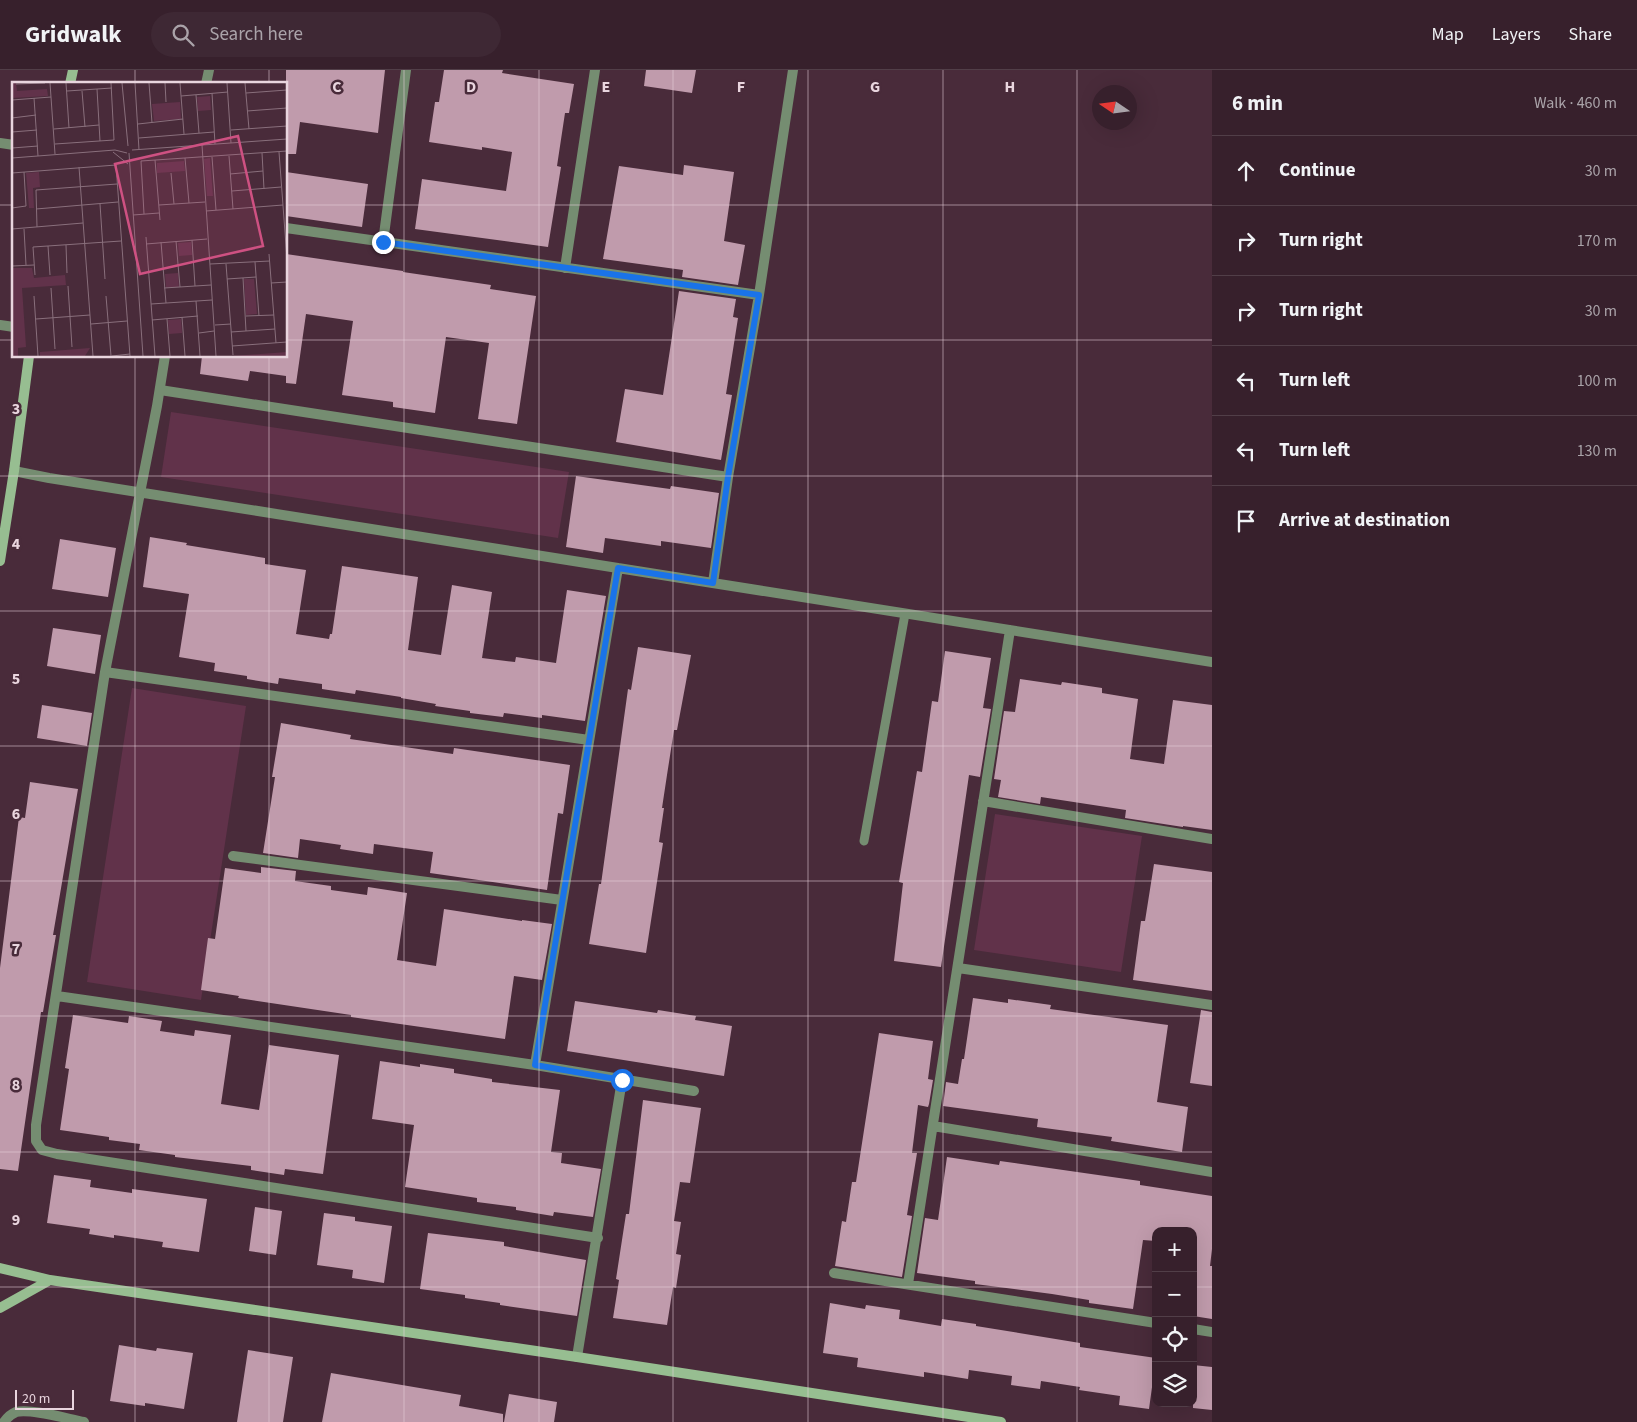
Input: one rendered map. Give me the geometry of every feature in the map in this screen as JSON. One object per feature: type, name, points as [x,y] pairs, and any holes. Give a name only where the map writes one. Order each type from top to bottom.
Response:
[{"type":"street","points":[[383,242],[406,70]]},
{"type":"street","points":[[565,268],[595,70]]},
{"type":"street","points":[[713,583],[728,477],[759,295],[793,70]]},
{"type":"street","points":[[288,228],[759,295]]},
{"type":"street","points":[[0,561],[29,358]]},
{"type":"street","points":[[165,358],[104,672],[57,996],[36,1125],[36,1141],[42,1150],[57,1154],[598,1238]]},
{"type":"street","points":[[160,390],[728,477]]},
{"type":"street","points":[[14,471],[140,493],[1212,662]]},
{"type":"street","points":[[535,1065],[618,568]]},
{"type":"street","points":[[908,1284],[1010,630]]},
{"type":"street","points":[[104,672],[589,740]]},
{"type":"street","points":[[983,802],[1212,839]]},
{"type":"street","points":[[233,856],[562,900]]},
{"type":"street","points":[[958,968],[1212,1005]]},
{"type":"street","points":[[57,996],[535,1065],[694,1091]]},
{"type":"street","points":[[577,1356],[598,1238],[622,1080]]},
{"type":"street","points":[[933,1126],[1212,1172]]},
{"type":"street","points":[[0,1268],[50,1280],[577,1356],[1000,1422]]},
{"type":"street","points":[[834,1273],[1152,1322]]},
{"type":"street","points":[[0,1308],[50,1280]]},
{"type":"street","points":[[1197,1330],[1212,1332]]},
{"type":"street","points":[[4,1422],[7,1417],[16,1412],[27,1411],[84,1422]]},
{"type":"lane","points":[[864,841],[906,614]]},
{"type":"shaded area","points":[[171,412],[569,472],[558,538],[161,477]]},
{"type":"shaded area","points":[[132,688],[246,706],[201,1000],[87,982]]},
{"type":"shaded area","points":[[995,814],[1142,836],[1121,972],[974,950]]},
{"type":"building","points":[[286,70],[385,70],[378,133],[300,122],[296,154],[288,154],[288,82],[286,82]]},
{"type":"building","points":[[444,70],[503,70],[502,73],[574,84],[569,113],[565,113],[557,166],[561,167],[548,247],[415,229],[422,179],[506,191],[512,152],[482,147],[482,150],[429,142],[435,102],[439,102]]},
{"type":"building","points":[[646,70],[696,70],[692,93],[644,86]]},
{"type":"building","points":[[684,165],[734,172],[724,241],[745,245],[738,285],[682,277],[683,270],[603,259],[619,166],[683,175]]},
{"type":"building","points":[[288,172],[368,184],[362,227],[288,216]]},
{"type":"building","points":[[288,254],[491,285],[490,289],[536,296],[517,424],[478,419],[489,343],[446,337],[435,413],[393,407],[393,402],[342,395],[353,321],[306,314],[296,384],[286,383],[286,376],[250,371],[248,381],[200,374],[202,358],[288,358]]},
{"type":"building","points":[[679,291],[736,299],[733,317],[738,318],[726,394],[732,395],[721,460],[616,442],[625,389],[663,395]]},
{"type":"building","points":[[576,476],[670,489],[671,486],[719,493],[711,548],[661,541],[661,546],[605,538],[603,553],[566,547]]},
{"type":"building","points":[[150,537],[265,558],[265,564],[306,570],[296,634],[329,639],[330,634],[332,634],[342,566],[418,577],[408,650],[441,655],[452,585],[492,592],[482,658],[515,662],[516,657],[556,663],[567,590],[606,596],[585,721],[542,715],[542,718],[504,713],[503,717],[470,713],[470,711],[435,706],[436,704],[401,697],[356,690],[355,694],[322,689],[322,684],[279,678],[278,684],[247,679],[247,676],[214,671],[215,663],[179,657],[189,594],[143,587]]},
{"type":"building","points":[[60,539],[116,548],[108,597],[52,589]]},
{"type":"building","points":[[53,628],[101,635],[95,674],[47,666]]},
{"type":"building","points":[[638,647],[691,655],[677,730],[674,730],[662,808],[664,808],[659,842],[663,843],[646,953],[589,944],[599,884],[601,884],[628,689],[631,690]]},
{"type":"building","points":[[945,651],[991,658],[983,708],[991,709],[980,777],[969,775],[941,967],[894,961],[903,883],[899,882],[917,771],[922,772],[932,701],[938,702]]},
{"type":"building","points":[[1020,679],[1061,685],[1062,682],[1102,688],[1102,693],[1138,699],[1130,759],[1164,764],[1173,700],[1212,705],[1212,830],[1125,818],[1126,810],[1041,797],[1040,804],[998,797],[1001,780],[994,779],[1004,711],[1015,712]]},
{"type":"building","points":[[42,705],[92,713],[87,746],[37,738]]},
{"type":"building","points":[[281,723],[351,735],[350,739],[453,754],[454,748],[570,765],[563,814],[558,813],[547,890],[430,873],[433,852],[374,844],[373,854],[340,849],[341,845],[300,839],[298,858],[263,853],[275,777],[272,777]]},
{"type":"building","points":[[30,782],[78,789],[53,935],[56,935],[43,1012],[41,1012],[18,1171],[0,1169],[0,968],[19,817],[25,818]]},
{"type":"building","points":[[1154,864],[1212,872],[1212,991],[1133,980],[1141,921],[1145,921]]},
{"type":"building","points":[[261,867],[296,871],[295,881],[331,886],[331,890],[367,895],[368,887],[407,893],[397,960],[436,966],[444,909],[552,924],[542,980],[514,976],[505,1039],[351,1017],[351,1015],[238,998],[239,996],[201,990],[208,938],[215,939],[225,868],[261,873]]},
{"type":"building","points":[[973,998],[1008,1003],[1008,999],[1051,1005],[1050,1009],[1168,1025],[1157,1102],[1188,1107],[1182,1152],[1111,1141],[1112,1137],[1037,1127],[1038,1119],[943,1106],[946,1082],[958,1084],[962,1059],[964,1059]]},
{"type":"building","points":[[575,1001],[657,1013],[658,1010],[696,1016],[695,1020],[732,1026],[724,1076],[567,1051]]},
{"type":"building","points":[[1201,1010],[1212,1012],[1212,1086],[1190,1083]]},
{"type":"building","points":[[73,1015],[128,1023],[129,1016],[162,1021],[160,1031],[194,1036],[195,1030],[231,1035],[221,1104],[259,1110],[269,1045],[339,1055],[323,1174],[285,1169],[284,1175],[251,1170],[251,1166],[175,1157],[175,1155],[139,1150],[140,1144],[109,1140],[109,1137],[60,1130],[69,1069],[65,1068]]},
{"type":"building","points":[[879,1033],[933,1041],[928,1079],[933,1080],[929,1104],[928,1107],[918,1105],[912,1153],[917,1153],[907,1215],[912,1216],[902,1277],[835,1266],[842,1221],[846,1222],[852,1182],[856,1182]]},
{"type":"building","points":[[380,1061],[420,1067],[420,1064],[454,1069],[454,1073],[492,1079],[492,1082],[560,1090],[551,1152],[562,1153],[561,1163],[601,1169],[593,1217],[554,1212],[553,1216],[516,1210],[516,1207],[477,1202],[477,1198],[405,1187],[414,1125],[372,1119]]},
{"type":"building","points":[[643,1100],[701,1108],[690,1183],[680,1182],[674,1221],[681,1222],[676,1254],[681,1255],[676,1288],[673,1287],[667,1325],[613,1318],[619,1280],[616,1279],[626,1214],[629,1214]]},
{"type":"building","points":[[947,1157],[999,1165],[1000,1161],[1140,1181],[1140,1185],[1212,1196],[1212,1249],[1210,1266],[1212,1266],[1212,1319],[1197,1317],[1197,1227],[1152,1227],[1152,1241],[1143,1240],[1133,1309],[1089,1303],[1089,1300],[1052,1294],[975,1284],[975,1281],[917,1273],[925,1218],[938,1220]]},
{"type":"building","points":[[54,1175],[91,1180],[90,1187],[132,1193],[132,1189],[207,1199],[199,1252],[162,1247],[163,1242],[114,1235],[114,1238],[89,1234],[90,1229],[47,1223]]},
{"type":"building","points":[[255,1207],[282,1211],[276,1255],[249,1251]]},
{"type":"building","points":[[324,1213],[355,1217],[355,1221],[392,1226],[384,1283],[352,1278],[353,1270],[317,1265]]},
{"type":"building","points":[[428,1233],[504,1242],[504,1246],[586,1260],[577,1316],[500,1305],[500,1303],[465,1298],[465,1295],[420,1289]]},
{"type":"building","points":[[830,1303],[865,1309],[866,1305],[900,1310],[899,1319],[941,1326],[942,1319],[976,1324],[976,1326],[1080,1343],[1080,1347],[1152,1357],[1152,1387],[1149,1409],[1119,1405],[1120,1396],[1079,1390],[1080,1387],[1041,1381],[1040,1389],[1011,1385],[1012,1376],[969,1370],[968,1379],[924,1372],[924,1377],[857,1367],[858,1358],[823,1353]]},
{"type":"building","points":[[119,1345],[156,1351],[157,1348],[193,1353],[184,1409],[145,1403],[145,1406],[110,1401]]},
{"type":"building","points":[[248,1350],[293,1357],[283,1422],[237,1422]]},
{"type":"building","points":[[1197,1365],[1212,1367],[1212,1410],[1193,1408],[1197,1407]]},
{"type":"building","points":[[331,1373],[461,1395],[459,1406],[503,1414],[503,1422],[322,1422]]},
{"type":"building","points":[[509,1394],[557,1402],[554,1422],[504,1422]]},
{"type":"route","points":[[383,242],[759,295],[728,477],[713,583],[618,568],[535,1065],[622,1080]]}]
